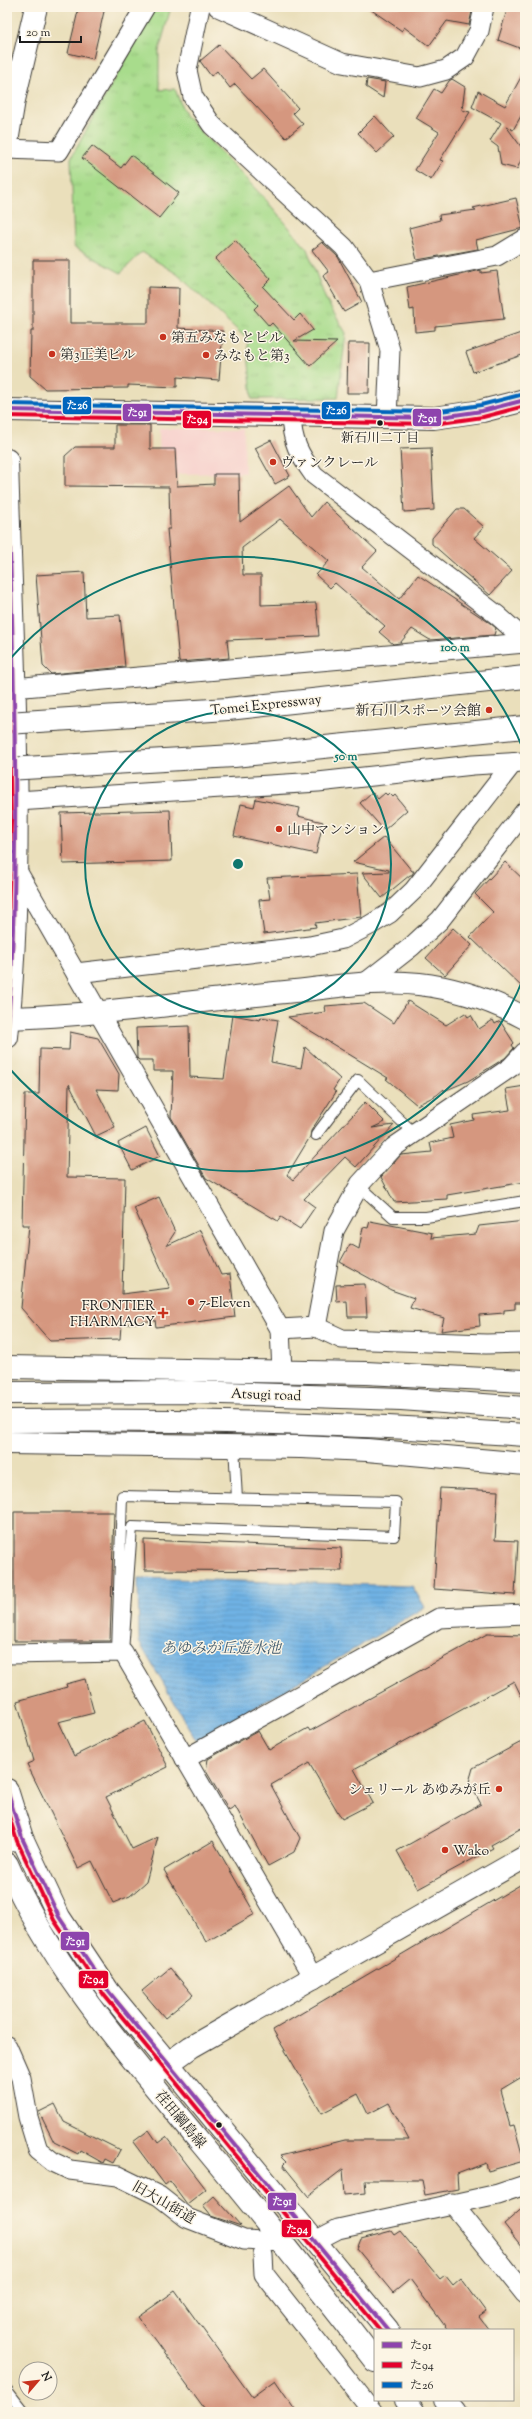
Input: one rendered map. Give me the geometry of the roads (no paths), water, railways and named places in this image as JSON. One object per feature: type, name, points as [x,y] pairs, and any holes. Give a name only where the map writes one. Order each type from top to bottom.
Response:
[{"type":"main road","points":[[7,142],[14,100],[36,7]]},
{"type":"main road","points":[[7,410],[387,418],[441,417],[482,411],[525,400]]},
{"type":"main road","points":[[7,460],[16,801],[16,869],[8,1025],[99,1012],[365,982],[419,984],[456,991],[505,1007],[525,1018]]},
{"type":"main road","name":"Tomei Expressway","points":[[7,723],[228,709],[525,677]]},
{"type":"main road","points":[[7,769],[234,756],[525,727]]},
{"type":"main road","points":[[7,1367],[366,1373],[525,1381]]},
{"type":"main road","name":"Atsugi road","points":[[7,1393],[199,1392],[401,1399],[525,1408]]},
{"type":"main road","name":"Atsugi road","points":[[7,1421],[206,1420],[386,1425],[525,1435]]},
{"type":"main road","points":[[7,1443],[234,1445],[367,1450],[525,1464]]},
{"type":"main road","name":"荏田綱島線","points":[[7,1790],[14,1840],[59,1917],[109,1992],[387,2329]]},
{"type":"main road","points":[[148,2079],[191,2047],[314,1979],[525,1857]]},
{"type":"main road","name":"荏田綱島線","points":[[7,1864],[27,1908],[77,1989],[148,2079],[283,2242],[374,2360]]},
{"type":"main road","points":[[406,2401],[414,2412]]},
{"type":"main road","points":[[446,2401],[455,2412]]},
{"type":"street","points":[[7,149],[59,151],[145,7]]},
{"type":"street","points":[[200,7],[187,70],[193,97],[212,125],[344,247],[369,281],[390,350],[387,418]]},
{"type":"street","points":[[218,7],[342,63],[420,78],[446,70],[465,57],[479,31],[484,7]]},
{"type":"street","points":[[369,281],[497,256],[525,239]]},
{"type":"street","points":[[291,416],[291,434],[300,456],[314,475],[485,606],[525,640]]},
{"type":"street","points":[[13,688],[525,643]]},
{"type":"street","points":[[16,801],[311,782],[473,765],[519,762]]},
{"type":"street","points":[[76,973],[310,946],[342,939],[390,913],[414,890],[519,762]]},
{"type":"street","points":[[365,982],[411,947],[440,920],[525,811]]},
{"type":"street","points":[[16,869],[280,1329],[282,1371]]},
{"type":"street","points":[[316,1327],[334,1231],[359,1186],[394,1147],[511,1067],[525,1052]]},
{"type":"street","points":[[280,1329],[316,1327],[342,1339],[486,1344],[525,1343]]},
{"type":"street","points":[[185,1759],[439,1618],[525,1614]]},
{"type":"street","points":[[7,1654],[120,1652],[185,1759],[314,1979]]},
{"type":"street","name":"旧大山街道","points":[[7,2046],[20,2078],[28,2117],[38,2150],[52,2162],[70,2170],[118,2176],[159,2196],[188,2218],[244,2240],[283,2242]]},
{"type":"street","points":[[315,2240],[338,2229],[498,2194],[525,2185]]},
{"type":"street","points":[[452,2203],[525,2294]]},
{"type":"street","points":[[263,2255],[264,2274],[373,2412]]},
{"type":"lane","points":[[316,1135],[358,1080],[415,1134]]},
{"type":"lane","points":[[359,1186],[393,1217],[426,1217],[525,1201]]},
{"type":"lane","points":[[234,1445],[237,1499]]},
{"type":"lane","points":[[122,1496],[396,1502],[394,1536],[132,1527],[120,1652],[122,1496]]},
{"type":"lane","points":[[7,2390],[24,2412]]},
{"type":"water","name":"あゆみが丘遊水池","points":[[138,1578],[412,1586],[425,1607],[197,1742],[139,1642]]},
{"type":"place","name":"第五みなもとビル","points":[[163,337]]},
{"type":"place","name":"第3正美ビル","points":[[52,354]]},
{"type":"place","name":"みなもと第3","points":[[206,355]]},
{"type":"place","name":"新石川二丁目","points":[[380,423]]},
{"type":"place","name":"ヴァンクレール","points":[[273,462]]},
{"type":"place","name":"新石川スポーツ会館","points":[[489,710]]},
{"type":"place","name":"山中マンション","points":[[279,829]]},
{"type":"place","name":"7-Eleven","points":[[191,1302]]},
{"type":"place","name":"FRONTIER FHARMACY","points":[[163,1313]]},
{"type":"place","name":"シェリール あゆみが丘","points":[[499,1789]]},
{"type":"place","name":"Wako","points":[[445,1850]]}]
